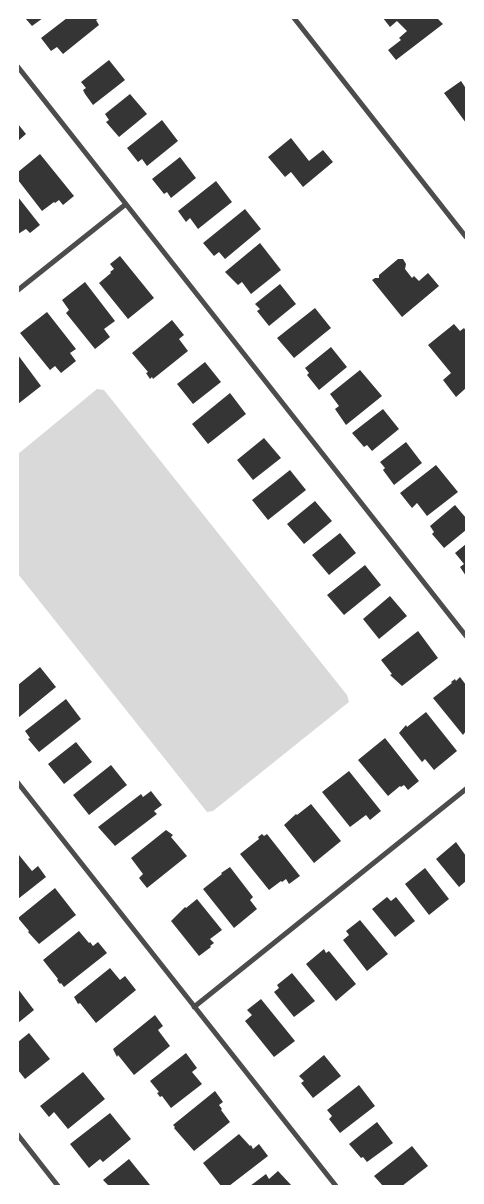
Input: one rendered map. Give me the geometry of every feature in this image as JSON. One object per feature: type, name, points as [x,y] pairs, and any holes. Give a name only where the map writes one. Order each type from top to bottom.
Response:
[{"type":"street","points":[[294,18],[466,237]]},
{"type":"street","points":[[18,67],[466,636]]},
{"type":"street","points":[[18,290],[126,204]]},
{"type":"street","points":[[18,783],[336,1186]]},
{"type":"street","points":[[194,1007],[466,789]]},
{"type":"street","points":[[18,1135],[58,1186]]},
{"type":"shaded area","points":[[97,389],[104,390],[347,695],[349,702],[213,811],[207,812],[18,574],[18,454]]},
{"type":"building","points":[[25,18],[43,18],[32,26]]},
{"type":"building","points":[[67,18],[96,18],[99,25],[63,54],[57,47],[51,51],[41,38]]},
{"type":"building","points":[[383,18],[437,18],[443,24],[396,60],[388,50],[401,40],[399,38],[407,31],[397,21],[390,27]]},
{"type":"building","points":[[109,60],[125,80],[93,105],[85,94],[83,90],[86,88],[81,82]]},
{"type":"building","points":[[461,81],[466,86],[466,123],[444,93]]},
{"type":"building","points":[[130,94],[147,114],[119,137],[106,122],[109,120],[105,114]]},
{"type":"building","points":[[162,120],[178,141],[147,166],[142,159],[138,162],[127,148]]},
{"type":"building","points":[[18,124],[26,134],[18,141]]},
{"type":"building","points":[[291,138],[309,161],[323,150],[333,162],[303,187],[291,172],[285,177],[268,157]]},
{"type":"building","points":[[40,154],[74,196],[63,205],[59,200],[42,211],[18,180],[18,172]]},
{"type":"building","points":[[180,157],[196,178],[171,198],[167,192],[164,194],[152,179]]},
{"type":"building","points":[[216,181],[232,202],[198,229],[190,218],[186,222],[178,211]]},
{"type":"building","points":[[18,197],[40,225],[30,233],[26,229],[18,234]]},
{"type":"building","points":[[245,209],[261,229],[225,259],[219,252],[214,256],[203,243]]},
{"type":"building","points":[[260,243],[281,270],[251,294],[242,282],[238,285],[225,272]]},
{"type":"building","points":[[120,256],[154,298],[128,319],[99,283],[111,273],[114,269],[110,264]]},
{"type":"building","points":[[398,259],[403,259],[406,264],[405,269],[412,278],[414,276],[419,281],[428,273],[439,286],[402,317],[372,280],[379,278],[379,275]]},
{"type":"building","points":[[85,282],[115,321],[104,329],[110,337],[95,349],[66,313],[69,310],[62,300]]},
{"type":"building","points":[[280,284],[296,304],[269,326],[257,311],[260,309],[255,304]]},
{"type":"building","points":[[315,308],[331,328],[294,358],[277,338]]},
{"type":"building","points":[[47,312],[76,349],[70,353],[76,361],[61,373],[55,366],[50,370],[20,333]]},
{"type":"building","points":[[172,320],[184,335],[179,339],[188,351],[153,379],[152,377],[150,379],[146,373],[148,372],[132,353]]},
{"type":"building","points":[[454,324],[460,331],[464,328],[466,331],[466,388],[456,397],[443,380],[451,373],[428,345]]},
{"type":"building","points":[[331,347],[347,367],[319,390],[307,375],[309,373],[305,368]]},
{"type":"building","points":[[18,355],[41,386],[18,404]]},
{"type":"building","points":[[205,362],[221,382],[193,404],[177,384]]},
{"type":"building","points":[[360,370],[382,396],[346,425],[335,409],[339,406],[330,394]]},
{"type":"building","points":[[230,393],[246,414],[208,444],[192,424]]},
{"type":"building","points":[[383,409],[399,429],[372,451],[367,445],[364,447],[352,433]]},
{"type":"building","points":[[264,438],[281,458],[253,480],[237,460]]},
{"type":"building","points":[[406,442],[422,463],[394,485],[383,470],[385,468],[380,462]]},
{"type":"building","points":[[436,465],[458,492],[427,516],[417,503],[412,508],[400,493]]},
{"type":"building","points":[[290,470],[306,490],[268,520],[252,500]]},
{"type":"building","points":[[315,501],[332,521],[304,544],[287,524]]},
{"type":"building","points":[[455,505],[466,518],[466,530],[444,548],[432,534],[434,532],[430,526]]},
{"type":"building","points":[[340,533],[356,553],[329,575],[312,555]]},
{"type":"building","points":[[466,544],[466,576],[460,567],[464,564],[455,553]]},
{"type":"building","points":[[365,565],[381,585],[344,615],[327,595]]},
{"type":"building","points":[[390,596],[407,616],[379,639],[363,619]]},
{"type":"building","points":[[418,631],[438,658],[402,686],[390,675],[392,674],[381,660]]},
{"type":"building","points":[[40,667],[56,687],[18,718],[18,685]]},
{"type":"building","points":[[460,677],[466,685],[466,731],[463,735],[433,698],[451,682],[455,679],[456,681]]},
{"type":"building","points":[[66,699],[81,719],[39,752],[28,739],[30,738],[25,731]]},
{"type":"building","points":[[426,712],[457,751],[434,770],[425,759],[422,762],[399,733],[406,725],[407,727]]},
{"type":"building","points":[[385,738],[419,781],[408,790],[404,785],[400,786],[388,796],[358,760]]},
{"type":"building","points":[[76,742],[92,762],[64,784],[48,764]]},
{"type":"building","points":[[111,765],[127,785],[89,815],[73,795]]},
{"type":"building","points":[[349,771],[381,811],[370,820],[366,815],[350,827],[322,792]]},
{"type":"building","points":[[151,791],[162,805],[154,811],[157,814],[115,846],[98,827],[141,794],[143,797]]},
{"type":"building","points":[[311,804],[341,841],[314,863],[284,825]]},
{"type":"building","points":[[166,830],[173,835],[171,837],[187,856],[147,888],[139,878],[143,874],[131,858]]},
{"type":"building","points":[[262,834],[264,836],[267,834],[300,876],[289,884],[286,879],[269,890],[240,854],[259,839],[258,837]]},
{"type":"building","points":[[456,842],[466,856],[466,881],[459,887],[436,859]]},
{"type":"building","points":[[19,855],[32,871],[38,866],[46,877],[18,899],[18,857]]},
{"type":"building","points":[[230,867],[253,897],[250,900],[257,909],[234,928],[203,889]]},
{"type":"building","points":[[425,868],[449,899],[429,915],[405,884]]},
{"type":"building","points":[[55,888],[76,915],[39,944],[18,918]]},
{"type":"building","points":[[387,897],[391,901],[396,897],[415,921],[395,937],[372,909]]},
{"type":"building","points":[[197,899],[222,930],[210,939],[214,943],[211,947],[199,956],[171,921],[185,907]]},
{"type":"building","points":[[360,920],[388,954],[367,971],[343,940],[349,935],[346,931]]},
{"type":"building","points":[[79,931],[89,943],[93,946],[98,942],[107,953],[64,987],[43,960]]},
{"type":"building","points":[[324,949],[326,953],[329,951],[356,984],[336,1001],[306,964]]},
{"type":"building","points":[[110,968],[120,980],[125,976],[136,990],[96,1023],[74,997]]},
{"type":"building","points":[[292,973],[315,1001],[294,1017],[274,992],[279,988],[277,985]]},
{"type":"building","points":[[18,989],[34,1010],[18,1023]]},
{"type":"building","points":[[261,999],[295,1041],[274,1057],[245,1021],[252,1015],[247,1010]]},
{"type":"building","points":[[155,1015],[163,1026],[158,1030],[170,1046],[134,1075],[118,1055],[117,1057],[113,1049]]},
{"type":"building","points":[[29,1033],[50,1059],[25,1079],[18,1070],[18,1042]]},
{"type":"building","points":[[186,1053],[197,1068],[192,1072],[202,1084],[171,1108],[162,1096],[160,1097],[157,1093],[159,1092],[150,1081]]},
{"type":"building","points":[[324,1055],[341,1076],[313,1098],[301,1083],[304,1081],[299,1076]]},
{"type":"building","points":[[83,1072],[105,1099],[68,1129],[54,1112],[49,1117],[40,1106]]},
{"type":"building","points":[[359,1085],[375,1106],[340,1133],[329,1119],[332,1116],[327,1110]]},
{"type":"building","points":[[215,1091],[223,1102],[219,1105],[221,1110],[230,1122],[194,1151],[173,1125]]},
{"type":"building","points":[[110,1113],[131,1139],[103,1162],[100,1159],[89,1168],[70,1144]]},
{"type":"building","points":[[377,1122],[393,1143],[367,1162],[349,1144]]},
{"type":"building","points":[[239,1134],[253,1149],[259,1144],[268,1156],[229,1186],[221,1186],[203,1163]]},
{"type":"building","points":[[412,1146],[428,1166],[402,1186],[383,1186],[374,1176]]},
{"type":"building","points":[[129,1159],[150,1185],[109,1186],[103,1180]]},
{"type":"building","points":[[278,1171],[292,1186],[250,1186],[266,1174],[269,1179]]}]
